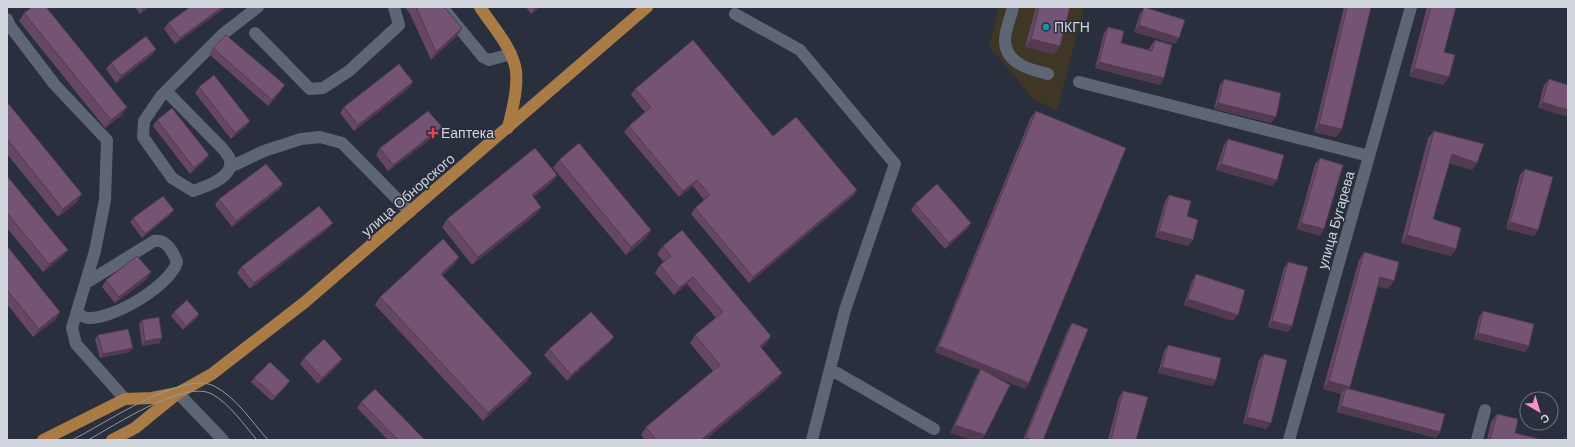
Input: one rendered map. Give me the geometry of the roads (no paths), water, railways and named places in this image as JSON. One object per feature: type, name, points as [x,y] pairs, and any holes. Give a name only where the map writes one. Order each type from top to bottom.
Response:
[{"type":"main road","points":[[480,7],[511,54],[516,70],[516,88],[508,128]]},
{"type":"main road","name":"улица Обнорского","points":[[112,440],[135,428],[178,393],[212,374],[305,302],[647,7]]},
{"type":"main road","name":"улица Обнорского","points":[[43,440],[125,399],[152,398],[178,393]]},
{"type":"street","points":[[166,91],[223,149],[230,160],[230,167],[226,174],[209,186],[193,191],[172,178],[143,137],[144,121],[166,91],[223,34],[258,7]]},
{"type":"street","points":[[255,33],[310,89],[323,88],[349,71],[399,25],[394,7]]},
{"type":"street","points":[[442,7],[482,57],[489,60],[511,54]]},
{"type":"street","points":[[1013,7],[1005,40],[1007,50],[1013,60],[1024,68],[1048,74]]},
{"type":"street","name":"улица Бугарева","points":[[1289,440],[1411,7]]},
{"type":"street","points":[[735,14],[800,50],[895,164],[845,310],[812,440]]},
{"type":"street","points":[[7,19],[10,26],[55,85],[107,140],[105,200],[95,251],[72,328],[76,344],[125,399]]},
{"type":"street","points":[[1078,82],[1369,156]]},
{"type":"street","points":[[230,167],[264,151],[300,140],[320,137],[342,144],[410,212]]},
{"type":"street","points":[[77,313],[87,319],[110,316],[159,287],[175,269],[177,262],[166,243],[158,240],[86,283]]},
{"type":"street","points":[[830,370],[934,429]]},
{"type":"street","points":[[178,393],[223,440]]},
{"type":"street","points":[[1477,440],[1484,410]]},
{"type":"tram line","points":[[72,440],[122,412],[163,392],[200,383],[214,386],[237,403],[268,440]]},
{"type":"tram line","points":[[88,440],[131,415],[167,398],[184,393],[200,391],[212,394],[225,403],[257,440]]},
{"type":"place","name":"ПКГН","points":[[1046,27]]},
{"type":"place","name":"Еаптека","points":[[433,133]]}]
